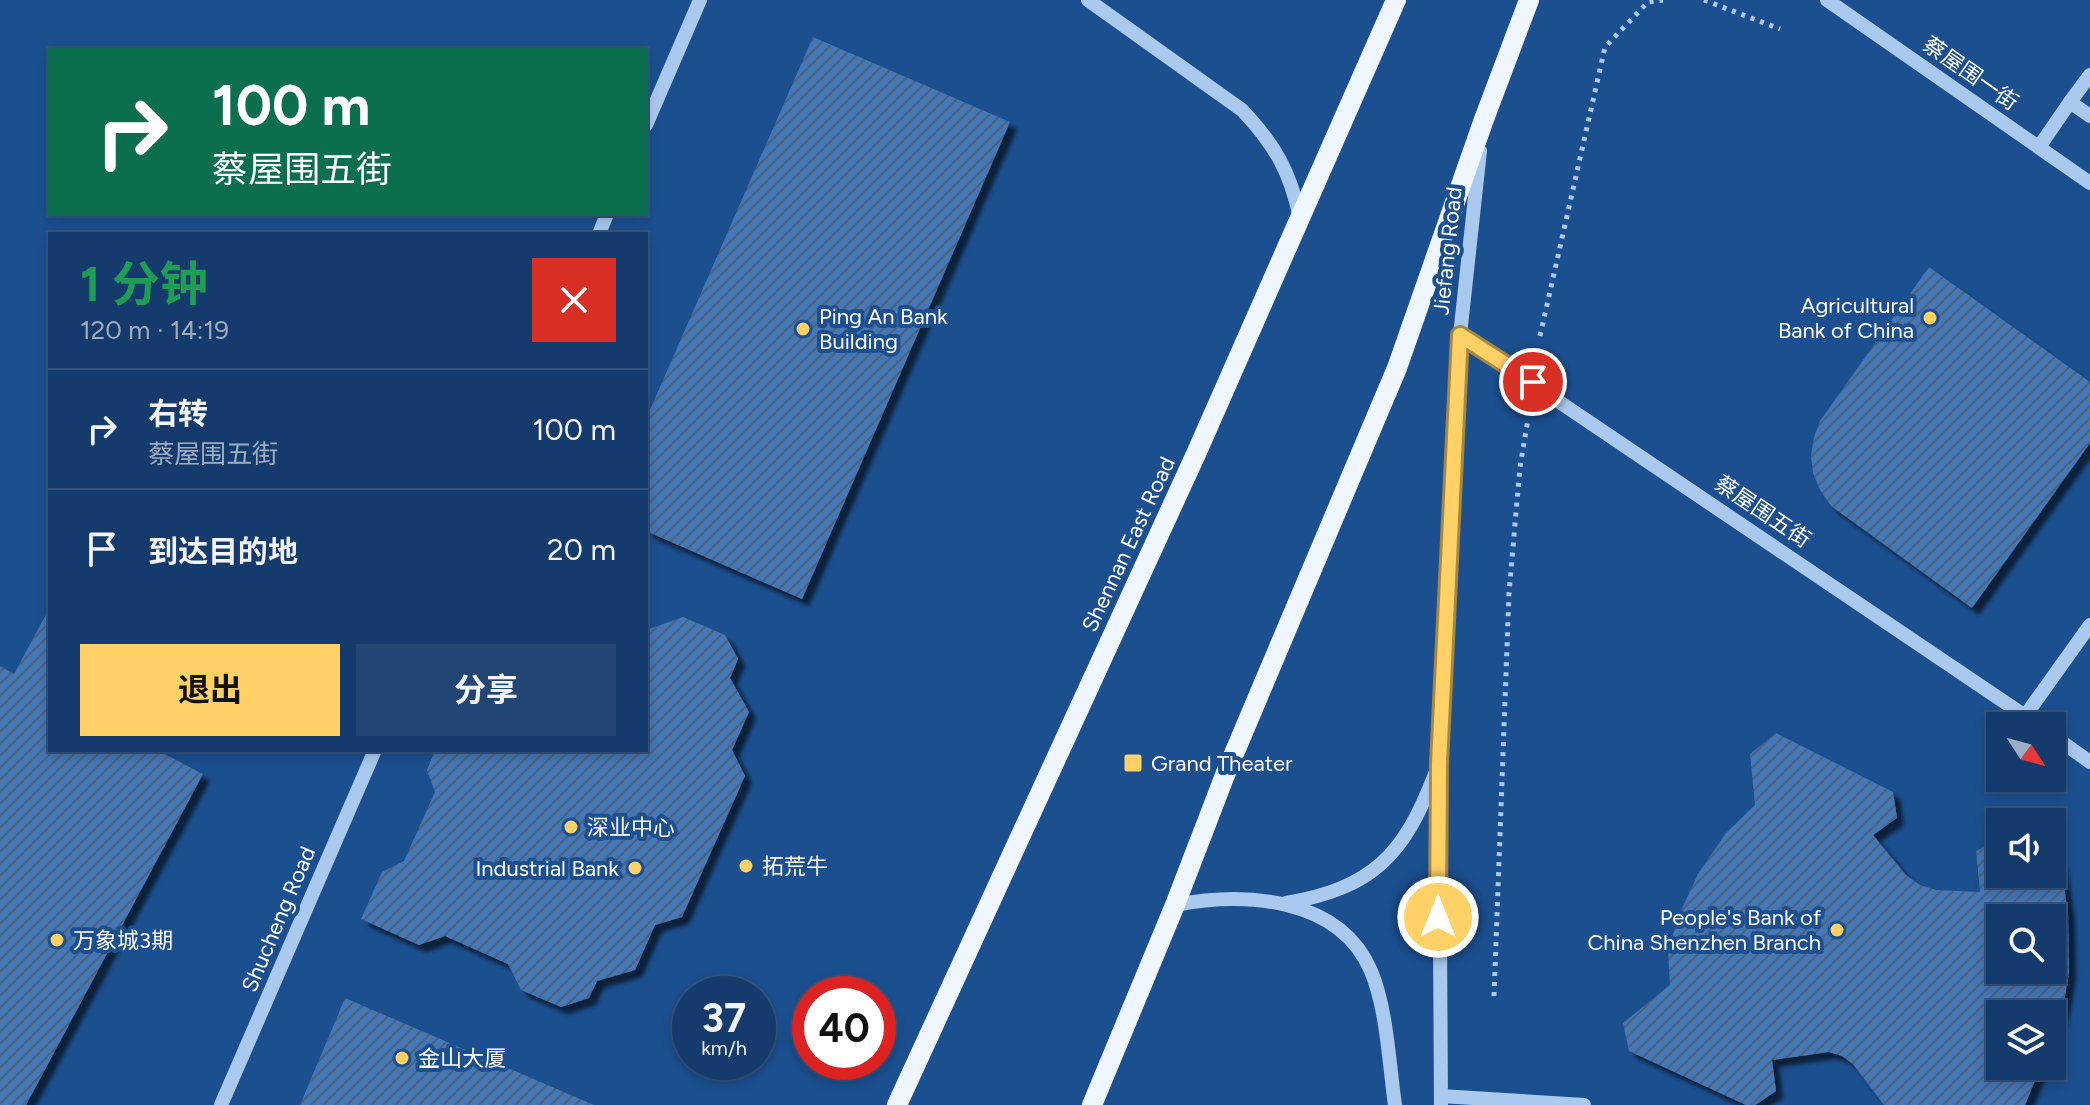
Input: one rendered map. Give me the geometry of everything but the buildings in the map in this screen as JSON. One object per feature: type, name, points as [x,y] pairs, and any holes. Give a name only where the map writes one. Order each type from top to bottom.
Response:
[{"type":"main road","name":"Shennan East Road","points":[[897,1105],[1196,454],[1396,0]]},
{"type":"main road","points":[[1092,1105],[1225,775],[1397,368],[1529,0]]},
{"type":"street","points":[[648,120],[700,0]]},
{"type":"street","points":[[1088,0],[1242,110],[1263,132],[1281,159],[1294,190],[1300,218]]},
{"type":"street","name":"蔡屋围一街","points":[[1827,0],[2090,183]]},
{"type":"street","points":[[2039,147],[2090,75]]},
{"type":"street","points":[[2070,102],[2090,116]]},
{"type":"street","name":"Jiefang Road","points":[[1441,1100],[1439,763],[1460,335],[1483,122]]},
{"type":"street","name":"蔡屋围五街","points":[[1460,335],[2019,712]]},
{"type":"street","points":[[2028,712],[2090,625]]},
{"type":"street","points":[[2066,745],[2090,762]]},
{"type":"street","name":"Shucheng Road","points":[[221,1105],[374,752]]},
{"type":"street","points":[[1175,905],[1209,899],[1285,903],[1320,897],[1346,887],[1377,868],[1401,844],[1422,808],[1439,763]]},
{"type":"street","points":[[1285,903],[1334,926],[1354,946],[1370,970],[1380,1003],[1395,1105]]},
{"type":"street","points":[[1441,1100],[1584,1105]]},
{"type":"path","points":[[1540,336],[1605,47],[1648,2],[1663,0]]},
{"type":"path","points":[[1704,0],[1780,29]]},
{"type":"path","points":[[1494,996],[1509,593],[1520,467],[1528,419]]},
{"type":"place","name":"Agricultural Bank of China","points":[[1930,318]]},
{"type":"place","name":"Ping An Bank Building","points":[[803,329]]},
{"type":"place","name":"Grand Theater","points":[[1133,763]]},
{"type":"place","name":"深业中心","points":[[571,827]]},
{"type":"place","name":"拓荒牛","points":[[746,866]]},
{"type":"place","name":"Industrial Bank","points":[[635,868]]},
{"type":"place","name":"People's Bank of China Shenzhen Branch","points":[[1837,930]]},
{"type":"place","name":"万象城3期","points":[[57,940]]},
{"type":"place","name":"金山大厦","points":[[402,1058]]},
{"type":"route","points":[[1438,917],[1439,763],[1460,335],[1533,382]]}]
